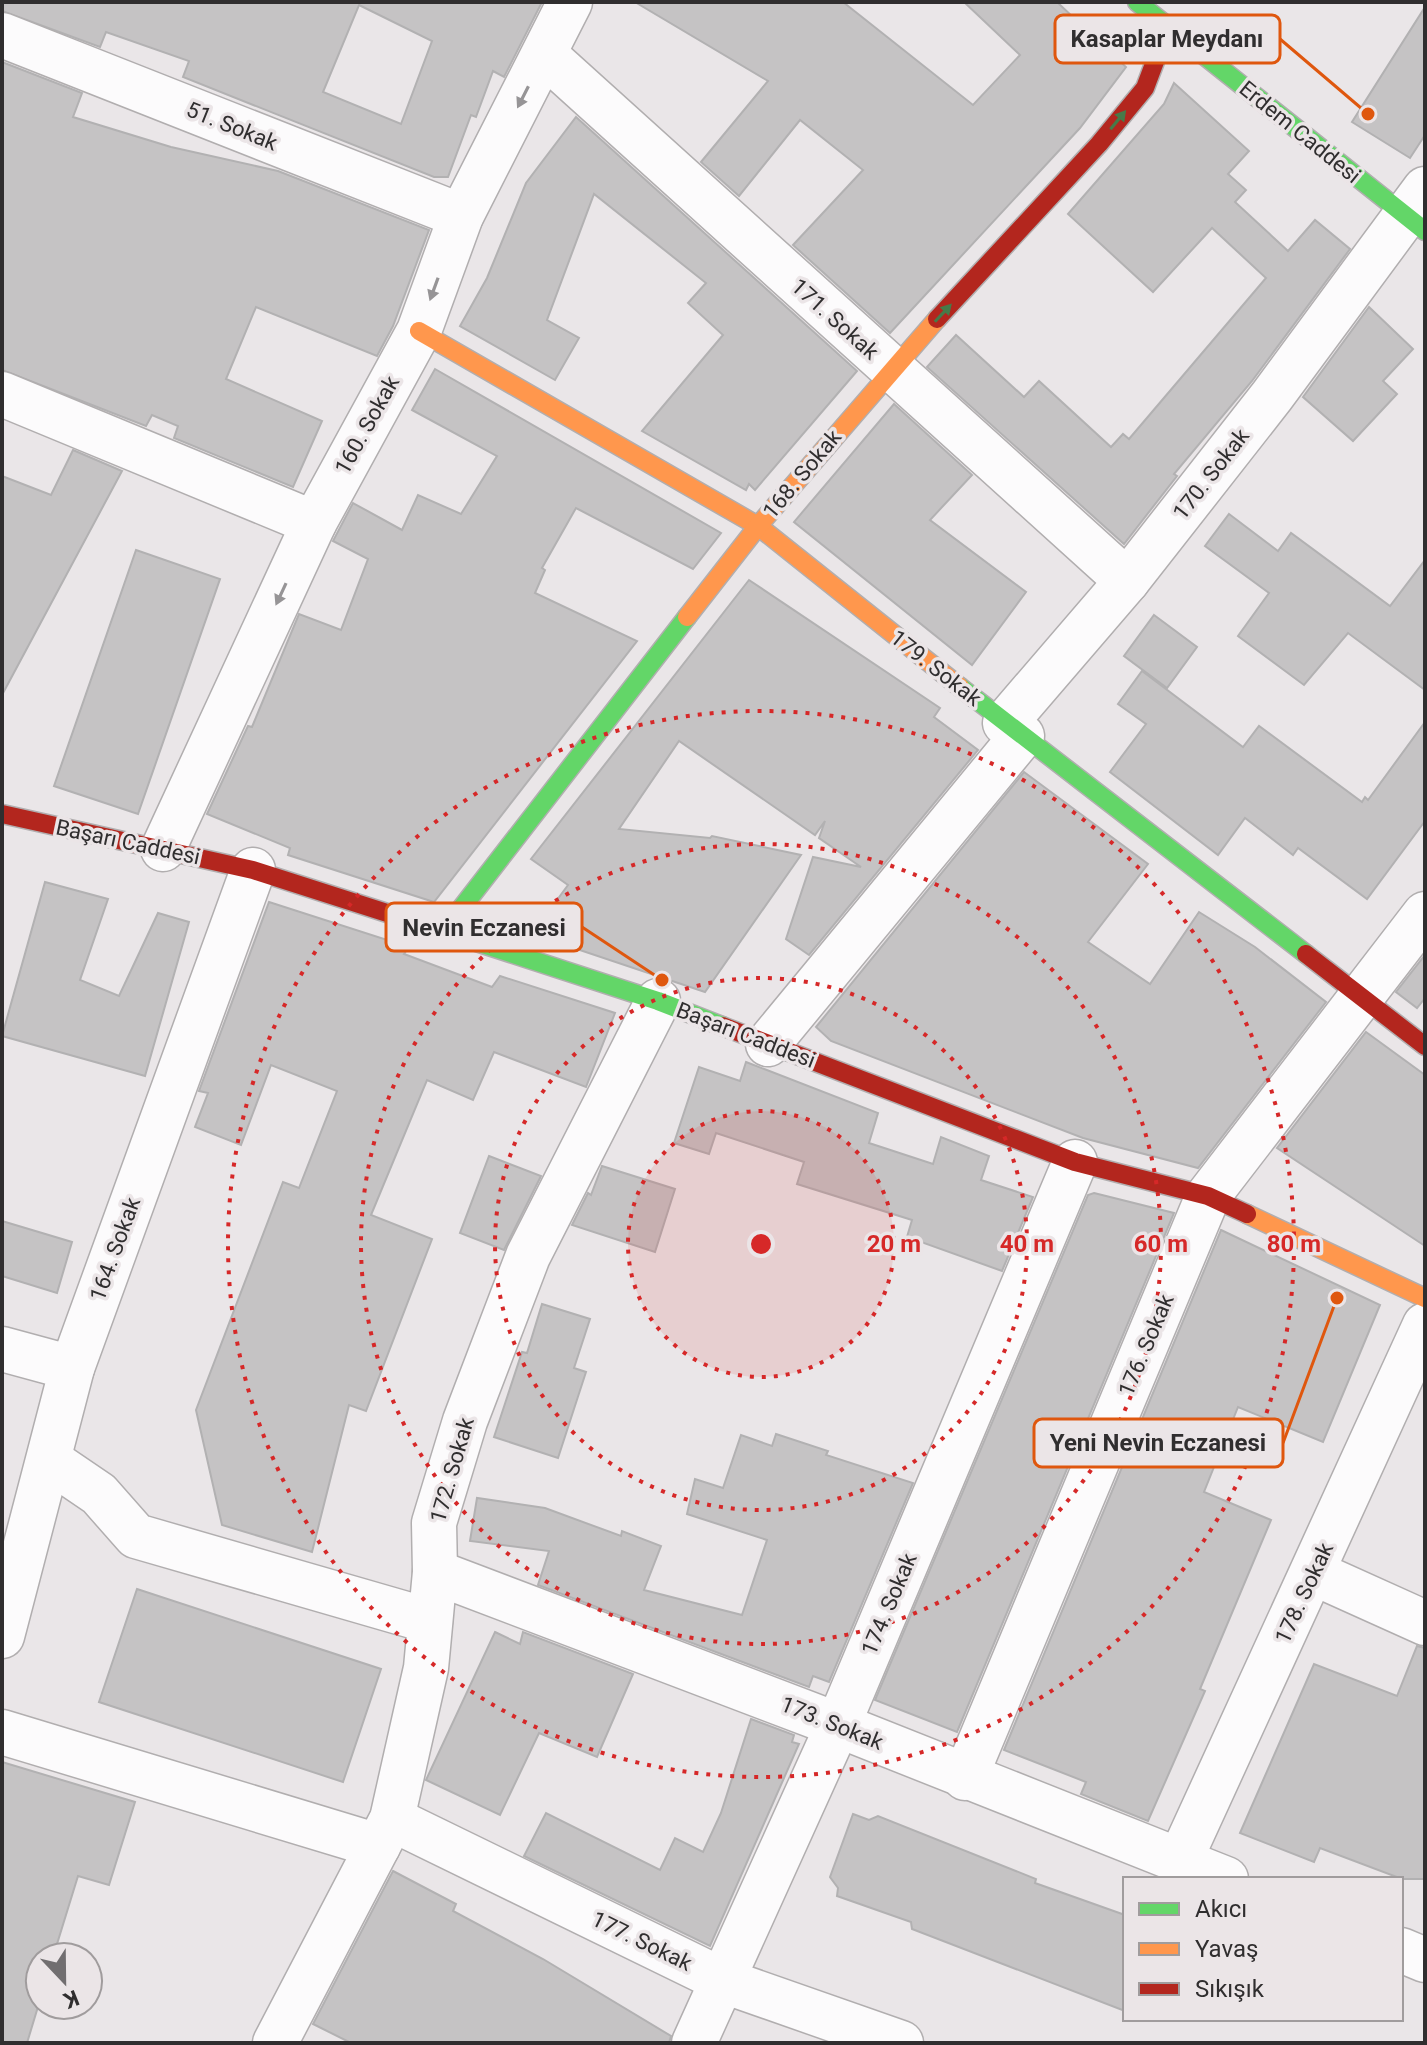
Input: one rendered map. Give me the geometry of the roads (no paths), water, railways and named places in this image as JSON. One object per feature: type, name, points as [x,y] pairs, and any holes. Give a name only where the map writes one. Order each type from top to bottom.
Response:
[{"type":"street","name":"160. Sokak","points":[[163,849],[314,523],[419,331],[461,216],[570,2]]},
{"type":"street","name":"Erdem Caddesi","points":[[1137,2],[1419,213]]},
{"type":"street","name":"168. Sokak","points":[[443,932],[758,526],[890,370],[1099,144],[1145,88],[1168,27]]},
{"type":"street","name":"51. Sokak","points":[[2,35],[461,216]]},
{"type":"street","name":"171. Sokak","points":[[545,55],[1127,581]]},
{"type":"street","name":"170. Sokak","points":[[768,1044],[1127,581],[1419,213]]},
{"type":"street","name":"179. Sokak","points":[[419,331],[758,526],[1014,729],[1425,1046]]},
{"type":"street","points":[[2,394],[314,523]]},
{"type":"street","name":"Başarı Caddesi","points":[[2,814],[253,870],[658,1001],[1075,1162],[1208,1196],[1425,1298]]},
{"type":"street","name":"164. Sokak","points":[[2,1636],[72,1368],[253,870]]},
{"type":"street","name":"176. Sokak","points":[[965,1778],[1208,1196],[1362,1000],[1425,914]]},
{"type":"street","name":"172. Sokak","points":[[275,2043],[385,1832],[426,1668],[435,1572],[434,1523],[465,1421],[528,1256],[658,1001]]},
{"type":"street","name":"174. Sokak","points":[[694,2043],[838,1725],[1075,1162]]},
{"type":"street","name":"178. Sokak","points":[[1180,1860],[1425,1325]]},
{"type":"street","points":[[2,1349],[72,1368]]},
{"type":"street","points":[[49,1460],[99,1494],[136,1536],[430,1621]]},
{"type":"street","name":"173. Sokak","points":[[435,1572],[838,1725],[965,1778],[1221,1877]]},
{"type":"street","points":[[1314,1573],[1425,1623]]},
{"type":"street","name":"177. Sokak","points":[[2,1732],[385,1832],[724,1981],[901,2043]]},
{"type":"street","points":[[1403,1951],[1425,1960]]},
{"type":"place","name":"Kasaplar Meydanı","points":[[1368,114]]},
{"type":"place","name":"Nevin Eczanesi","points":[[662,980]]},
{"type":"place","name":"Yeni Nevin Eczanesi","points":[[1337,1298]]}]
